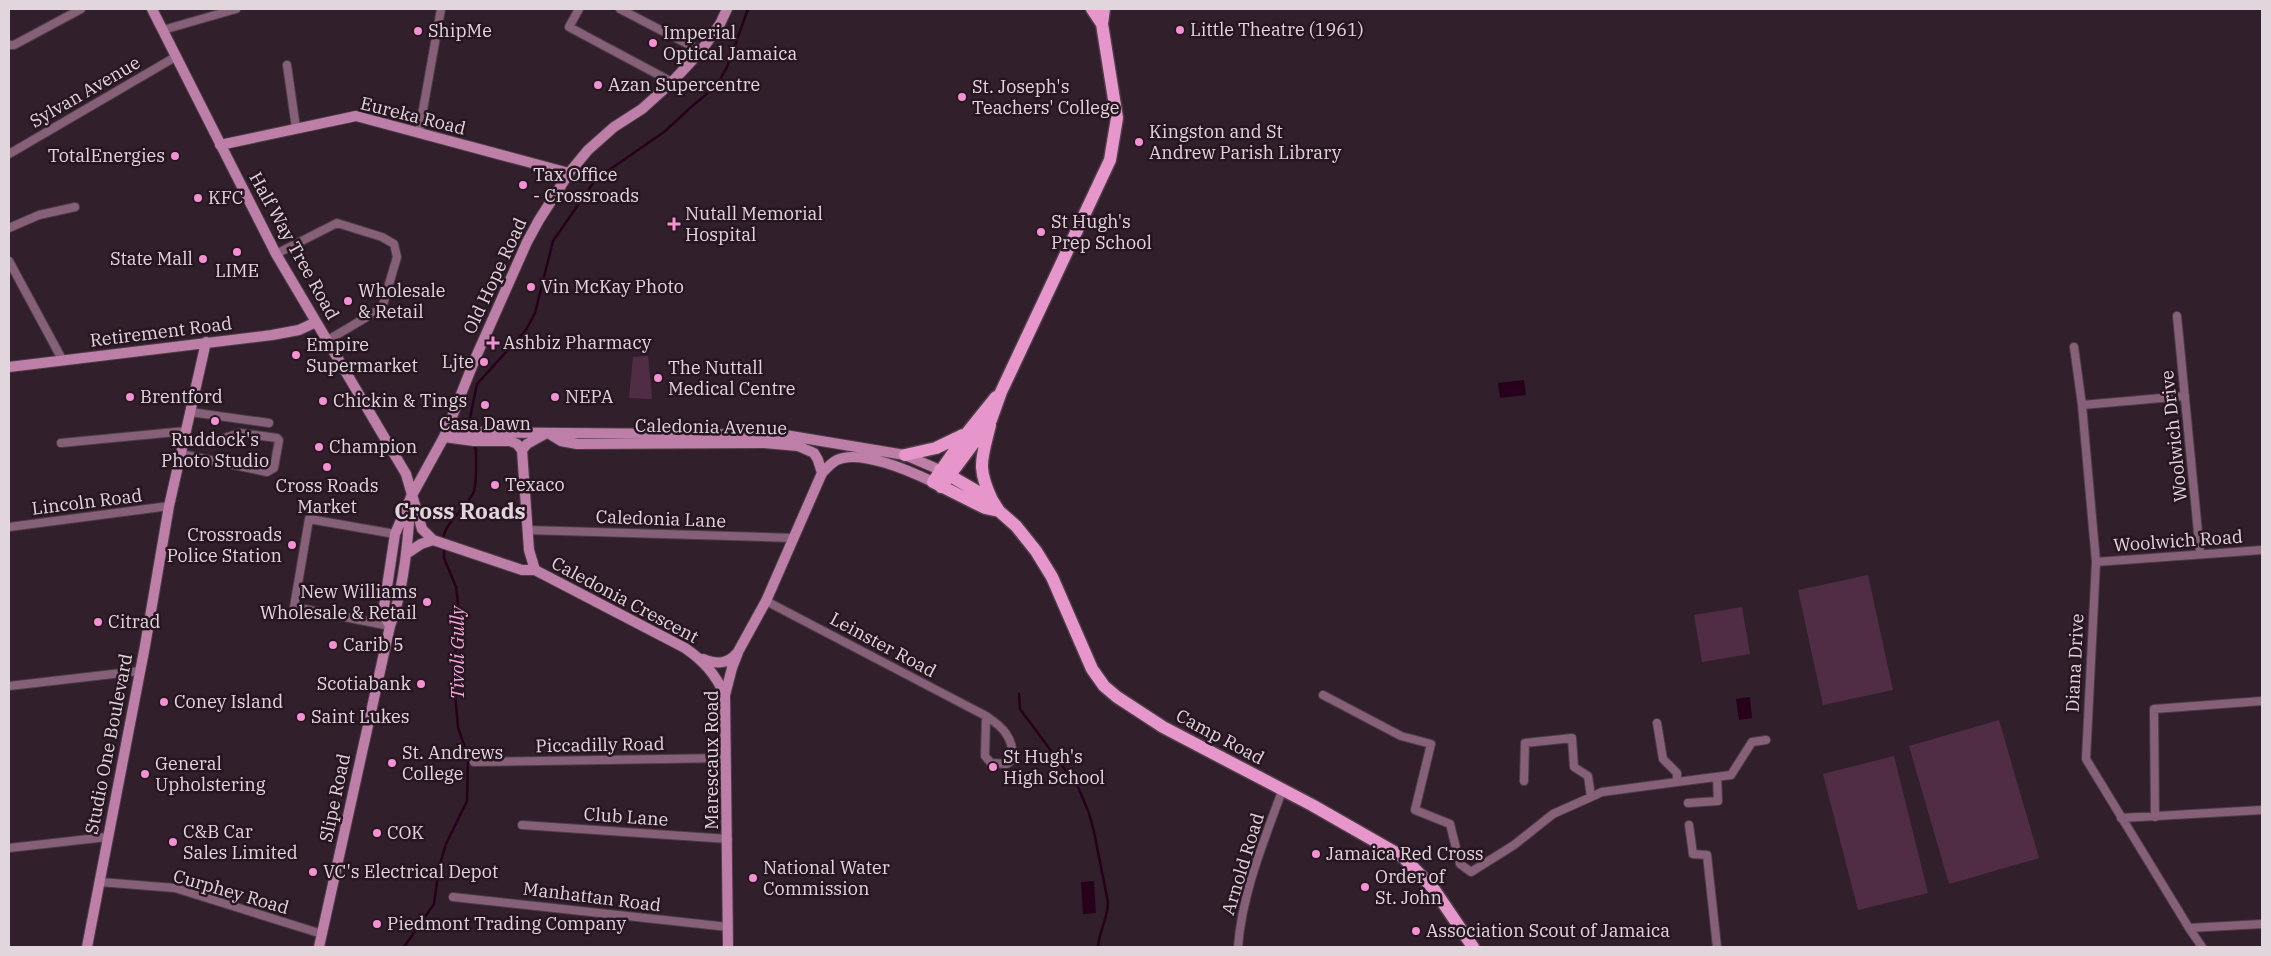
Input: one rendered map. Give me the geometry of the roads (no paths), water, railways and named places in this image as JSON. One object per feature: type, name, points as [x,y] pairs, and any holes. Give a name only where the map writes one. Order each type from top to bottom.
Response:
[{"type":"main road","name":"Half Way Tree Road","points":[[152,9],[220,146],[260,219],[276,254],[406,474],[411,497]]},
{"type":"main road","name":"Old Hope Road","points":[[411,497],[446,433],[475,359],[527,242],[569,173],[588,150],[614,127],[642,109],[672,82],[701,51],[720,24],[727,9]]},
{"type":"main road","points":[[1092,9],[1102,24]]},
{"type":"main road","points":[[992,500],[982,479],[980,466],[991,420],[1001,392],[1110,160],[1116,118],[1102,24],[1104,9]]},
{"type":"main road","name":"Eureka Road","points":[[220,146],[356,116],[569,173]]},
{"type":"main road","name":"Retirement Road","points":[[9,367],[272,335],[299,330],[316,322]]},
{"type":"main road","name":"Studio One Boulevard","points":[[87,947],[163,551],[169,506],[206,342]]},
{"type":"main road","points":[[822,473],[837,460],[847,457],[859,457],[913,473],[937,485],[966,433],[1001,392]]},
{"type":"main road","points":[[944,473],[991,420]]},
{"type":"main road","points":[[446,433],[514,442],[522,450],[527,444],[547,432]]},
{"type":"main road","name":"Caledonia Avenue","points":[[470,436],[547,432],[785,435],[904,455],[944,473]]},
{"type":"main road","name":"Caledonia Avenue","points":[[547,432],[561,441],[577,444],[764,443],[798,446],[814,453],[822,473]]},
{"type":"main road","points":[[904,455],[950,443],[966,433]]},
{"type":"main road","name":"Caledonia Crescent","points":[[522,450],[529,550],[535,570]]},
{"type":"main road","name":"Marescaux Road","points":[[728,947],[725,695],[739,650],[766,601],[822,473]]},
{"type":"main road","name":"Camp Road","points":[[944,473],[992,500],[999,511],[1016,526],[1036,551],[1052,578],[1092,669],[1104,686],[1127,705],[1163,727],[1282,791],[1312,805],[1403,857],[1433,888],[1473,947]]},
{"type":"main road","name":"Camp Road","points":[[937,485],[985,508],[999,511]]},
{"type":"main road","points":[[411,497],[419,523],[440,543]]},
{"type":"main road","name":"Slipe Road","points":[[390,626],[383,613],[395,534],[411,497]]},
{"type":"main road","name":"Slipe Road","points":[[319,947],[390,626],[395,613],[406,554],[411,497]]},
{"type":"main road","points":[[406,554],[418,545],[440,543]]},
{"type":"main road","name":"Caledonia Crescent","points":[[440,543],[522,570],[535,570],[628,617],[700,658],[714,663],[722,663],[734,657],[739,650]]},
{"type":"main road","name":"Caledonia Crescent","points":[[700,658],[714,674],[725,695]]},
{"type":"street","points":[[9,45],[14,45],[81,9]]},
{"type":"street","points":[[164,30],[236,9]]},
{"type":"street","points":[[418,132],[441,9]]},
{"type":"street","points":[[579,9],[569,28],[672,82]]},
{"type":"street","points":[[620,9],[701,51]]},
{"type":"street","name":"Sylvan Avenue","points":[[9,154],[177,56]]},
{"type":"street","points":[[287,65],[296,128]]},
{"type":"street","points":[[9,228],[39,215],[75,206]]},
{"type":"street","points":[[276,254],[337,223],[382,237],[394,244],[397,257],[382,308],[328,340]]},
{"type":"street","points":[[9,261],[63,361]]},
{"type":"street","name":"Woolwich Drive","points":[[2177,316],[2200,553]]},
{"type":"street","name":"Diana Drive","points":[[2074,347],[2082,405],[2096,562],[2086,759],[2202,947]]},
{"type":"street","points":[[2082,405],[2185,396]]},
{"type":"street","points":[[190,412],[269,423]]},
{"type":"street","points":[[61,443],[186,430]]},
{"type":"street","points":[[181,454],[267,472],[274,468],[279,440],[277,438],[240,433],[218,440]]},
{"type":"street","name":"Lincoln Road","points":[[9,527],[169,506]]},
{"type":"street","points":[[390,626],[294,607],[309,519],[395,534]]},
{"type":"street","name":"Caledonia Lane","points":[[527,530],[794,538]]},
{"type":"street","name":"Woolwich Road","points":[[2096,562],[2262,550]]},
{"type":"street","name":"Leinster Road","points":[[766,601],[986,716],[1000,725],[1010,740],[1013,759],[1007,764],[991,763],[985,756],[986,716]]},
{"type":"street","points":[[9,686],[140,671]]},
{"type":"street","points":[[1322,695],[1401,736],[1431,744],[1415,810],[1450,824],[1460,864],[1471,872],[1514,845],[1553,814],[1602,792],[1731,775],[1752,742],[1766,740]]},
{"type":"street","points":[[2155,817],[2154,709],[2262,701]]},
{"type":"street","points":[[1657,723],[1663,759],[1677,774],[1677,782]]},
{"type":"street","points":[[1524,781],[1525,743],[1572,738],[1574,767],[1588,776],[1591,797]]},
{"type":"street","name":"Piccadilly Road","points":[[474,762],[726,758]]},
{"type":"street","points":[[1688,803],[1718,801],[1717,777]]},
{"type":"street","name":"Arnold Road","points":[[1238,947],[1240,926],[1258,858],[1282,791]]},
{"type":"street","points":[[2121,818],[2262,810]]},
{"type":"street","name":"Club Lane","points":[[522,825],[728,839]]},
{"type":"street","points":[[1690,825],[1693,854],[1707,855],[1717,947]]},
{"type":"street","points":[[9,848],[107,837]]},
{"type":"street","name":"Curphey Road","points":[[100,882],[175,888],[322,934]]},
{"type":"street","name":"Manhattan Road","points":[[453,897],[728,927]]},
{"type":"street","points":[[2189,928],[2262,924]]},
{"type":"waterway","name":"Tivoli Gully","points":[[468,428],[477,384],[526,330],[535,313],[553,241],[596,179],[664,132],[717,85],[727,67],[748,9]]},
{"type":"waterway","name":"Tivoli Gully","points":[[443,542],[447,528],[474,491],[476,481],[476,451],[474,445]]},
{"type":"waterway","name":"Tivoli Gully","points":[[404,947],[434,904],[439,867],[446,844],[467,801],[468,757],[458,727],[454,683],[458,602],[456,587],[444,558],[444,547]]},
{"type":"waterway","points":[[1019,694],[1020,709],[1078,787],[1089,813],[1108,902],[1107,914],[1098,947]]},
{"type":"place","name":"Little Theatre (1961)","points":[[1180,30]]},
{"type":"place","name":"ShipMe","points":[[418,31]]},
{"type":"place","name":"Imperial Optical Jamaica","points":[[653,43]]},
{"type":"place","name":"Azan Supercentre","points":[[598,85]]},
{"type":"place","name":"St. Joseph's Teachers' College","points":[[962,97]]},
{"type":"place","name":"Kingston and St Andrew Parish Library","points":[[1139,142]]},
{"type":"place","name":"TotalEnergies","points":[[175,156]]},
{"type":"place","name":"Tax Office - Crossroads","points":[[523,185]]},
{"type":"place","name":"KFC","points":[[198,198]]},
{"type":"place","name":"Nutall Memorial Hospital","points":[[674,224]]},
{"type":"place","name":"St Hugh's Prep School","points":[[1041,232]]},
{"type":"place","name":"LIME","points":[[237,252]]},
{"type":"place","name":"State Mall","points":[[203,259]]},
{"type":"place","name":"Vin McKay Photo","points":[[531,287]]},
{"type":"place","name":"Wholesale & Retail","points":[[348,301]]},
{"type":"place","name":"Ashbiz Pharmacy","points":[[493,343]]},
{"type":"place","name":"Empire Supermarket","points":[[296,355]]},
{"type":"place","name":"Ljte","points":[[484,362]]},
{"type":"place","name":"The Nuttall Medical Centre","points":[[658,378]]},
{"type":"place","name":"Brentford","points":[[130,397]]},
{"type":"place","name":"NEPA","points":[[555,397]]},
{"type":"place","name":"Chickin & Tings","points":[[323,401]]},
{"type":"place","name":"Casa Dawn","points":[[485,405]]},
{"type":"place","name":"Ruddock's Photo Studio","points":[[215,421]]},
{"type":"place","name":"Champion","points":[[319,447]]},
{"type":"place","name":"Cross Roads Market","points":[[327,467]]},
{"type":"place","name":"Texaco","points":[[495,485]]},
{"type":"place","name":"Crossroads Police Station","points":[[292,545]]},
{"type":"place","name":"New Williams Wholesale & Retail","points":[[427,602]]},
{"type":"place","name":"Citrad","points":[[98,622]]},
{"type":"place","name":"Carib 5","points":[[333,645]]},
{"type":"place","name":"Scotiabank","points":[[421,684]]},
{"type":"place","name":"Coney Island","points":[[164,702]]},
{"type":"place","name":"Saint Lukes","points":[[301,717]]},
{"type":"place","name":"St. Andrews College","points":[[392,763]]},
{"type":"place","name":"St Hugh's High School","points":[[993,767]]},
{"type":"place","name":"General Upholstering","points":[[145,774]]},
{"type":"place","name":"COK","points":[[377,833]]},
{"type":"place","name":"C&B Car Sales Limited","points":[[173,842]]},
{"type":"place","name":"Jamaica Red Cross","points":[[1316,854]]},
{"type":"place","name":"VC's Electrical Depot","points":[[313,872]]},
{"type":"place","name":"National Water Commission","points":[[753,878]]},
{"type":"place","name":"Order of St. John","points":[[1365,887]]},
{"type":"place","name":"Piedmont Trading Company","points":[[377,924]]},
{"type":"place","name":"Association Scout of Jamaica","points":[[1416,931]]},
{"type":"district","name":"Cross Roads","points":[[460,511]]}]
